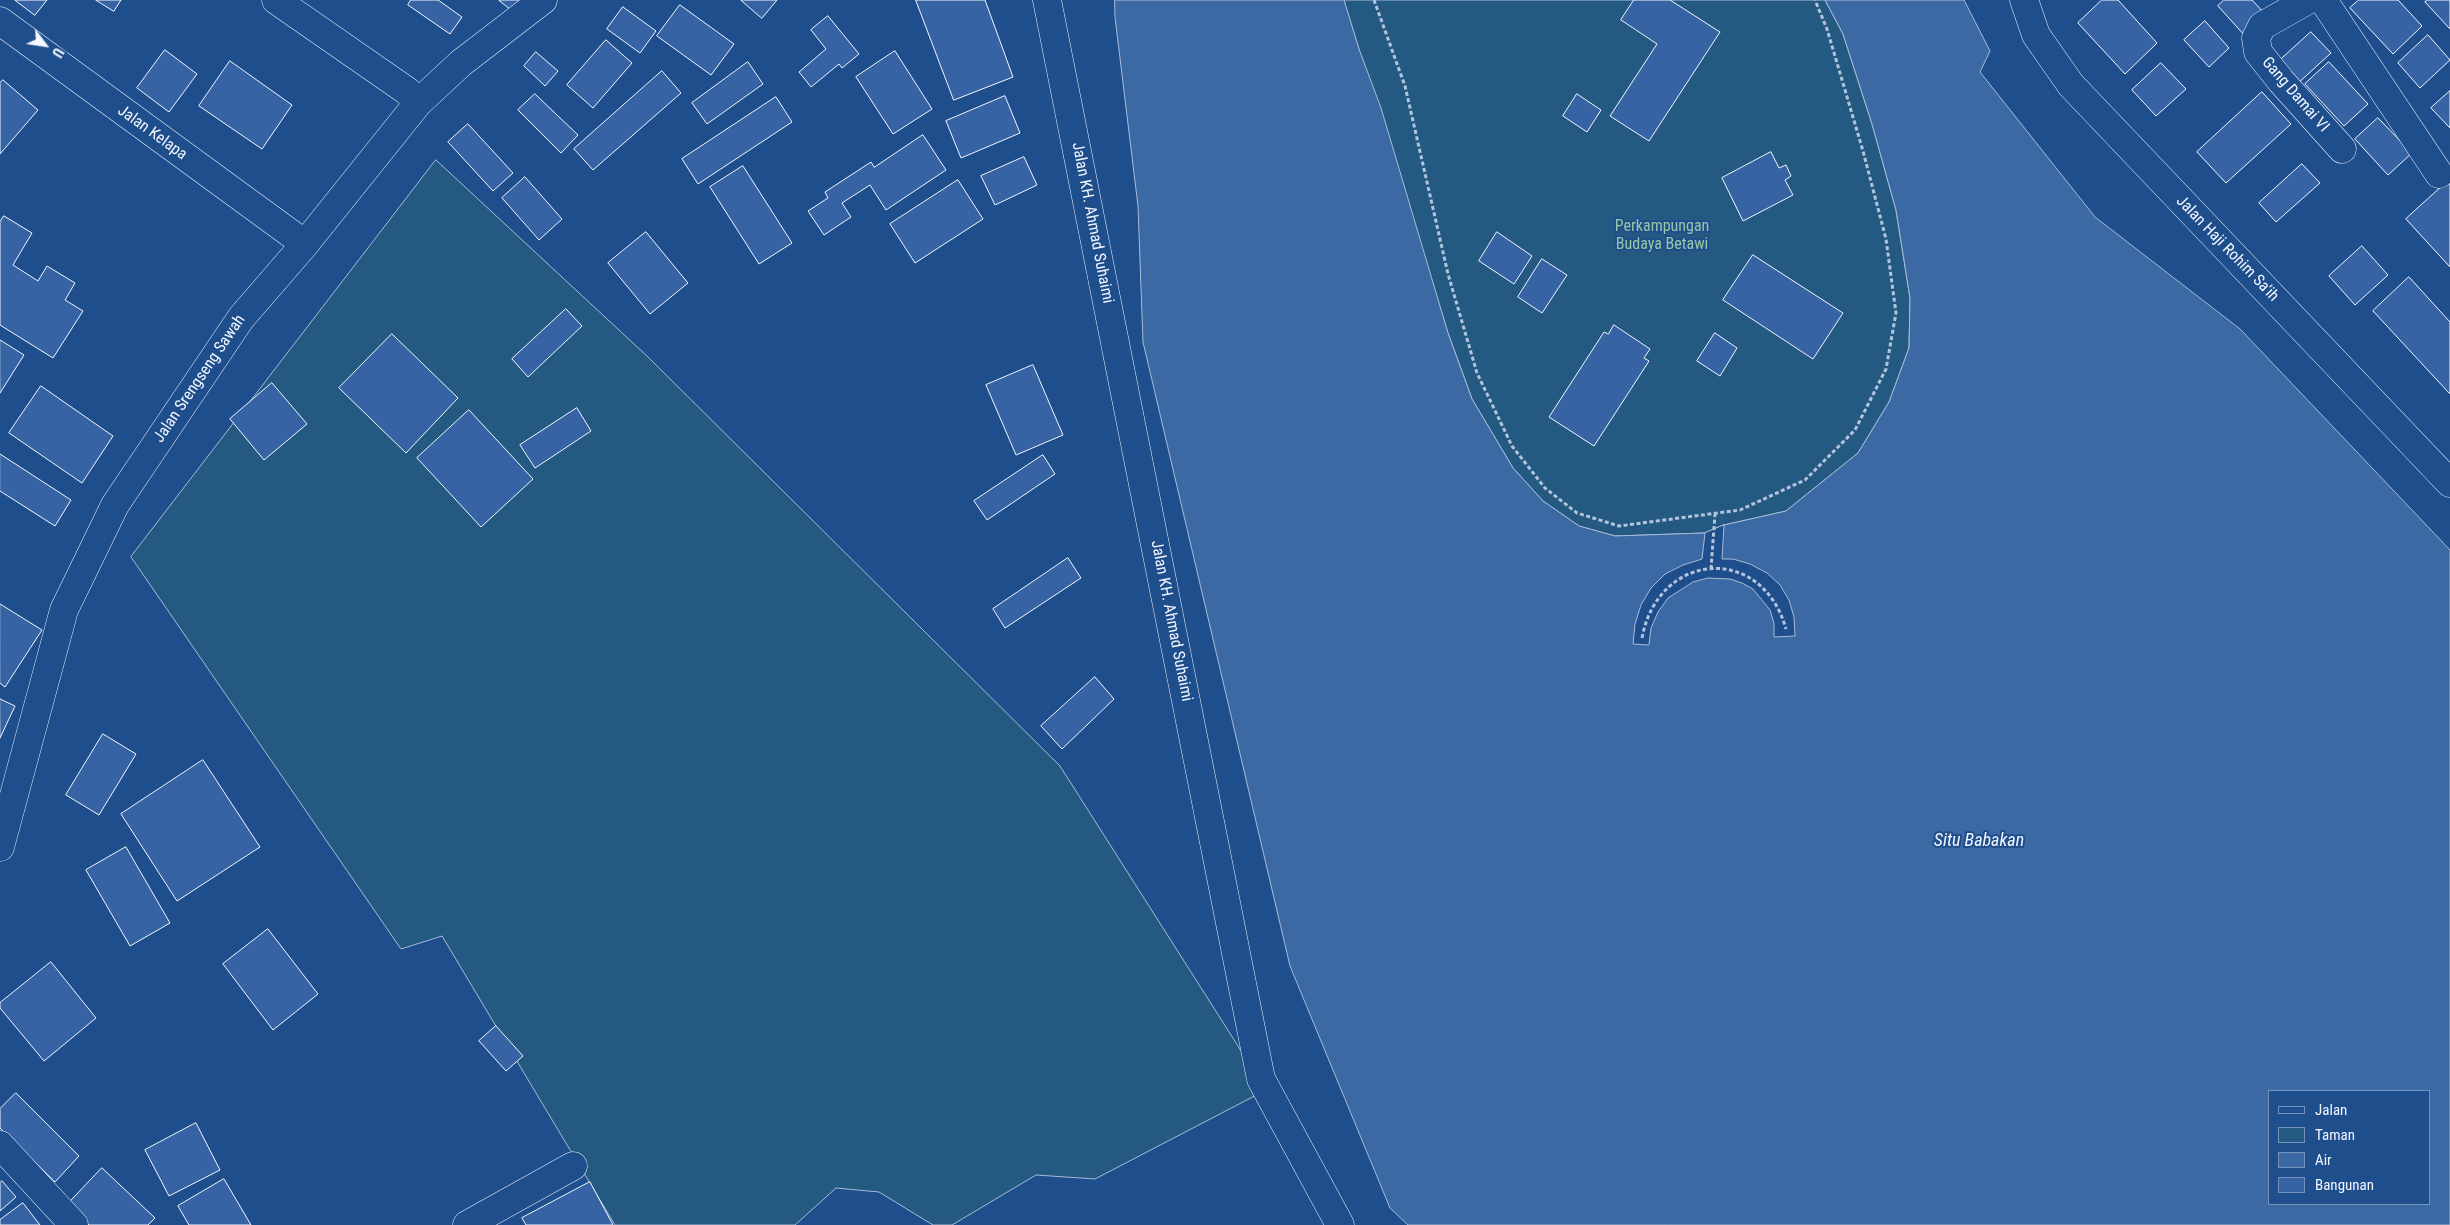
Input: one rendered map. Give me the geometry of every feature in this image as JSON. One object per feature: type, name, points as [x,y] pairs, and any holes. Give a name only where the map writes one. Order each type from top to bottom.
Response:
[{"type":"street","points":[[276,0],[403,90]]},
{"type":"street","name":"Jalan Srengseng Sawah","points":[[0,847],[64,610],[115,505],[241,318],[293,236],[403,90],[461,63],[543,0]]},
{"type":"street","name":"Jalan KH. Ahmad Suhaimi","points":[[1048,0],[1261,1079],[1340,1225]]},
{"type":"street","name":"Jalan Haji Rohim Sa'ih","points":[[2024,0],[2036,35],[2071,85],[2450,484]]},
{"type":"street","name":"Gang Damai VI","points":[[2308,0],[2262,26],[2256,38],[2258,52],[2281,81],[2342,149]]},
{"type":"street","points":[[2323,0],[2439,174]]},
{"type":"street","name":"Jalan Kelapa","points":[[0,21],[293,236]]},
{"type":"street","points":[[0,1145],[74,1225]]},
{"type":"street","points":[[467,1225],[572,1166]]},
{"type":"path","points":[[1374,0],[1405,86],[1448,274],[1477,374],[1512,446],[1545,488],[1576,513],[1619,526],[1740,510],[1805,480],[1855,430],[1886,369],[1896,313],[1886,240],[1852,113],[1827,29],[1815,0]]},
{"type":"path","points":[[1711,568],[1715,514]]},
{"type":"path","points":[[1642,638],[1645,620],[1652,604],[1663,590],[1677,579],[1693,572],[1711,568],[1745,575],[1760,584],[1772,597],[1781,612],[1786,629]]},
{"type":"green space","name":"Perkampungan Budaya Betawi","points":[[1344,0],[1825,0],[1843,34],[1872,124],[1896,210],[1910,298],[1909,348],[1889,402],[1858,453],[1786,511],[1724,525],[1705,533],[1615,536],[1579,526],[1543,501],[1513,468],[1472,399],[1448,333]]},
{"type":"green space","points":[[436,160],[648,357],[1060,766],[1266,1090],[1095,1179],[1036,1175],[952,1225],[933,1225],[879,1192],[836,1188],[795,1225],[615,1225],[442,936],[401,949],[131,557]]},
{"type":"water","name":"Situ Babakan","points":[[1115,0],[1344,0],[1359,49],[1381,108],[1448,333],[1472,399],[1513,468],[1543,501],[1579,526],[1615,536],[1705,533],[1724,525],[1786,511],[1858,453],[1889,402],[1909,348],[1910,298],[1896,210],[1872,124],[1843,34],[1825,0],[1964,0],[1990,51],[1980,72],[2095,217],[2240,329],[2450,550],[2450,1225],[1408,1225],[1390,1208],[1290,966],[1143,342],[1138,206],[1115,17]]},
{"type":"pier","points":[[1724,525],[1722,559],[1733,559],[1750,564],[1767,573],[1780,585],[1789,600],[1794,617],[1795,636],[1774,637],[1774,623],[1770,610],[1753,589],[1730,579],[1708,578],[1693,582],[1668,598],[1658,612],[1651,628],[1649,645],[1633,644],[1635,624],[1641,605],[1651,588],[1665,574],[1683,565],[1702,559],[1705,533]]},
{"type":"building","points":[[15,0],[47,0],[35,15]]},
{"type":"building","points":[[96,0],[121,0],[114,11]]},
{"type":"building","points":[[411,0],[438,0],[462,17],[450,34],[408,5]]},
{"type":"building","points":[[499,0],[524,0],[514,12]]},
{"type":"building","points":[[741,0],[777,0],[762,18]]},
{"type":"building","points":[[916,0],[985,0],[1013,77],[954,100]]},
{"type":"building","points":[[1634,0],[1670,0],[1720,32],[1649,141],[1610,116],[1657,44],[1621,20]]},
{"type":"building","points":[[2102,0],[2118,0],[2157,43],[2125,74],[2078,23]]},
{"type":"building","points":[[2224,0],[2252,0],[2267,16],[2246,37],[2218,6]]},
{"type":"building","points":[[2359,0],[2398,0],[2422,26],[2393,54],[2350,8]]},
{"type":"building","points":[[2428,0],[2450,0],[2450,29],[2425,2]]},
{"type":"building","points":[[680,5],[734,44],[711,75],[657,36]]},
{"type":"building","points":[[623,7],[656,31],[640,53],[607,29]]},
{"type":"building","points":[[828,16],[859,54],[842,68],[839,64],[811,87],[799,72],[826,49],[811,30]]},
{"type":"building","points":[[2205,21],[2229,48],[2209,67],[2184,40]]},
{"type":"building","points":[[2311,32],[2331,53],[2296,85],[2277,63]]},
{"type":"building","points":[[2428,35],[2450,60],[2420,88],[2398,63]]},
{"type":"building","points":[[606,40],[632,63],[593,108],[567,85]]},
{"type":"building","points":[[165,50],[197,74],[169,112],[137,88]]},
{"type":"building","points":[[895,51],[932,109],[893,134],[856,77]]},
{"type":"building","points":[[536,52],[558,71],[545,86],[524,66]]},
{"type":"building","points":[[230,61],[292,105],[262,149],[199,106]]},
{"type":"building","points":[[748,62],[763,84],[707,124],[692,103]]},
{"type":"building","points":[[2329,62],[2368,104],[2344,126],[2305,84]]},
{"type":"building","points":[[2161,63],[2186,89],[2156,116],[2132,90]]},
{"type":"building","points":[[662,71],[681,93],[593,170],[574,149]]},
{"type":"building","points":[[3,80],[38,110],[0,154],[0,83]]},
{"type":"building","points":[[2450,91],[2450,128],[2431,108]]},
{"type":"building","points":[[2262,92],[2291,124],[2226,183],[2197,152]]},
{"type":"building","points":[[535,94],[578,135],[561,153],[518,110]]},
{"type":"building","points":[[1577,94],[1601,110],[1587,132],[1563,116]]},
{"type":"building","points":[[1005,96],[1020,133],[961,158],[946,121]]},
{"type":"building","points":[[776,97],[792,122],[698,184],[682,159]]},
{"type":"building","points":[[2378,118],[2412,153],[2388,175],[2355,139]]},
{"type":"building","points":[[468,124],[513,173],[493,191],[448,142]]},
{"type":"building","points":[[923,135],[946,170],[886,210],[870,185],[842,203],[851,217],[824,235],[808,211],[828,198],[825,192],[871,162],[874,167]]},
{"type":"building","points":[[1771,152],[1779,168],[1786,165],[1791,176],[1785,180],[1793,195],[1743,221],[1722,178]]},
{"type":"building","points":[[1024,157],[1037,185],[995,205],[981,176]]},
{"type":"building","points":[[2302,164],[2320,183],[2276,222],[2259,203]]},
{"type":"building","points":[[743,166],[792,243],[759,264],[710,187]]},
{"type":"building","points":[[525,177],[562,219],[539,240],[502,198]]},
{"type":"building","points":[[2450,179],[2450,267],[2406,219]]},
{"type":"building","points":[[958,180],[983,219],[915,263],[890,224]]},
{"type":"building","points":[[4,216],[32,233],[13,265],[38,281],[47,266],[75,283],[65,300],[83,311],[53,358],[0,325],[0,222]]},
{"type":"building","points":[[646,232],[688,283],[650,314],[608,263]]},
{"type":"building","points":[[1497,232],[1532,256],[1514,284],[1479,261]]},
{"type":"building","points":[[2362,246],[2388,275],[2355,305],[2329,276]]},
{"type":"building","points":[[1753,255],[1843,313],[1813,359],[1723,300]]},
{"type":"building","points":[[1542,259],[1567,275],[1542,313],[1518,297]]},
{"type":"building","points":[[2409,277],[2450,322],[2450,394],[2373,311]]},
{"type":"building","points":[[566,309],[582,326],[528,377],[512,359]]},
{"type":"building","points":[[1614,325],[1650,349],[1644,358],[1649,361],[1594,446],[1549,417],[1604,332],[1608,334]]},
{"type":"building","points":[[1715,333],[1737,348],[1720,376],[1697,361]]},
{"type":"building","points":[[392,334],[458,398],[406,453],[339,388]]},
{"type":"building","points":[[0,340],[24,355],[0,393]]},
{"type":"building","points":[[1033,365],[1063,435],[1016,455],[986,385]]},
{"type":"building","points":[[272,383],[307,424],[264,460],[230,419]]},
{"type":"building","points":[[41,386],[113,436],[82,483],[9,433]]},
{"type":"building","points":[[577,408],[591,431],[535,468],[520,445]]},
{"type":"building","points":[[469,410],[533,479],[481,527],[417,458]]},
{"type":"building","points":[[0,454],[71,500],[55,526],[0,491]]},
{"type":"building","points":[[1043,455],[1055,474],[987,520],[974,501]]},
{"type":"building","points":[[1068,558],[1081,578],[1005,628],[993,609]]},
{"type":"building","points":[[0,604],[42,630],[5,687],[0,683]]},
{"type":"building","points":[[1095,677],[1114,699],[1062,749],[1041,726]]},
{"type":"building","points":[[0,699],[15,706],[0,738]]},
{"type":"building","points":[[103,734],[136,754],[99,815],[66,795]]},
{"type":"building","points":[[203,760],[260,847],[177,901],[121,814]]},
{"type":"building","points":[[126,847],[170,923],[130,946],[86,870]]},
{"type":"building","points":[[268,929],[318,994],[273,1030],[223,964]]},
{"type":"building","points":[[51,962],[96,1018],[44,1061],[0,1008],[0,1003]]},
{"type":"building","points":[[496,1026],[523,1056],[506,1071],[479,1041]]},
{"type":"building","points":[[16,1093],[79,1156],[55,1182],[0,1128],[0,1109]]},
{"type":"building","points":[[196,1123],[220,1170],[169,1196],[145,1150]]},
{"type":"building","points":[[102,1168],[155,1218],[148,1225],[89,1225],[67,1205]]},
{"type":"building","points":[[224,1179],[251,1225],[189,1225],[178,1206]]},
{"type":"building","points":[[2,1181],[16,1197],[0,1211],[0,1183]]},
{"type":"building","points":[[590,1182],[613,1225],[526,1225],[522,1218]]},
{"type":"building","points":[[23,1203],[40,1225],[0,1225],[0,1220]]}]
